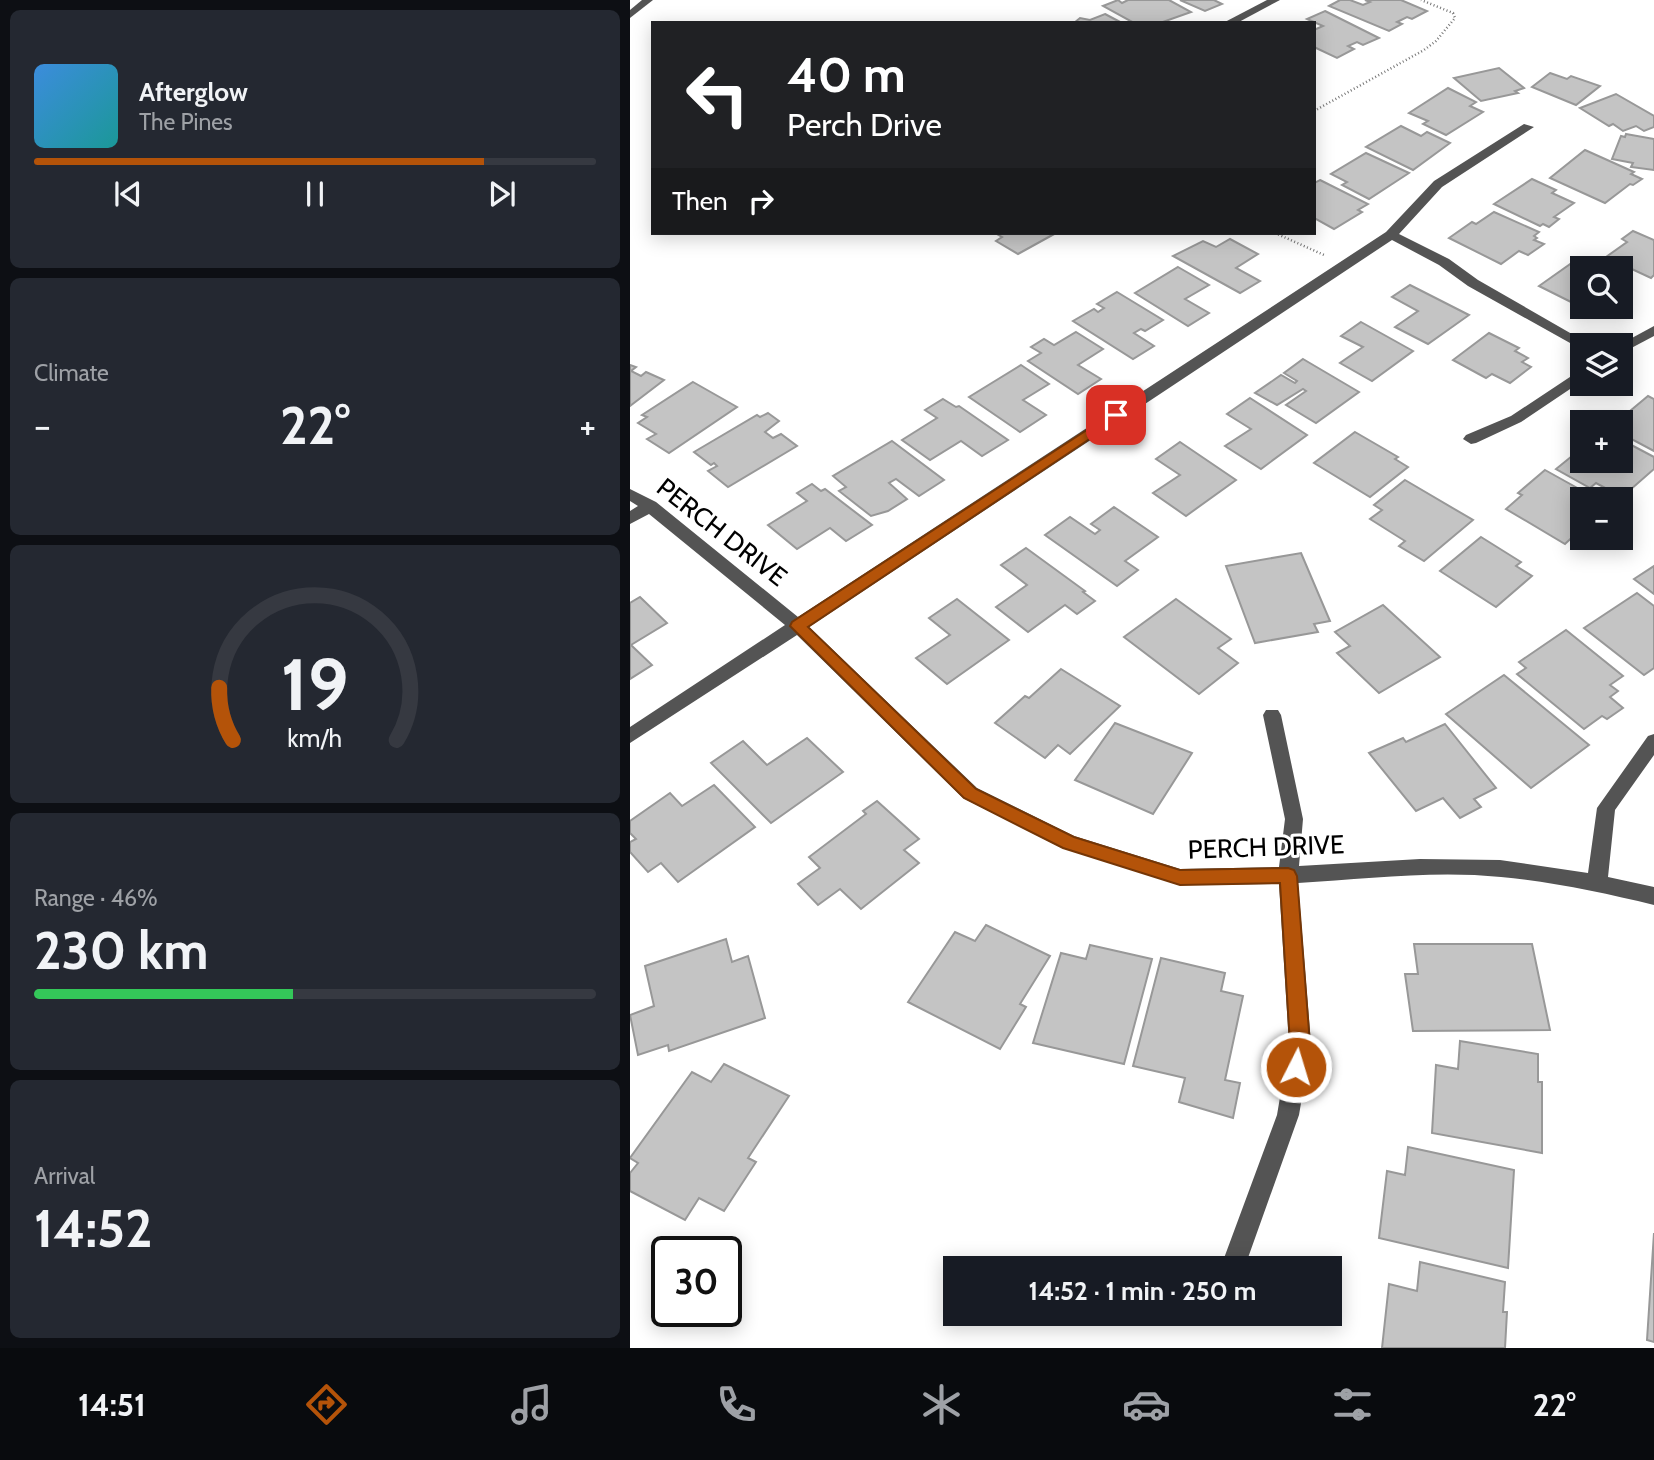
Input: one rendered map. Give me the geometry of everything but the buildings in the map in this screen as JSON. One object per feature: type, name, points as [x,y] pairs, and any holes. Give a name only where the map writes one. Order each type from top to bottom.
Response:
[{"type":"street","points":[[630,15],[648,0]]},
{"type":"street","points":[[1231,21],[1275,0]]},
{"type":"street","points":[[630,736],[1391,235],[1437,184],[1528,127]]},
{"type":"street","points":[[1391,235],[1444,262],[1473,283],[1570,337]]},
{"type":"street","points":[[1633,342],[1654,330]]},
{"type":"street","points":[[1471,439],[1516,419],[1570,382]]},
{"type":"street","name":"PERCH DRIVE","points":[[630,494],[650,506],[798,626],[970,793],[1069,842],[1180,877],[1288,876],[1420,867],[1500,868],[1597,883],[1654,896]]},
{"type":"street","points":[[630,517],[650,506]]},
{"type":"street","points":[[1238,1256],[1288,1115],[1300,1044],[1288,876],[1294,819],[1272,715]]},
{"type":"street","points":[[1597,883],[1606,808],[1654,741]]},
{"type":"path","points":[[1316,110],[1391,70],[1436,41],[1455,18],[1453,13],[1422,0]]},
{"type":"path","points":[[1279,235],[1343,265]]},
{"type":"route","points":[[1116,415],[798,626],[970,793],[1069,842],[1180,877],[1288,876],[1300,1044],[1296,1067]]}]
